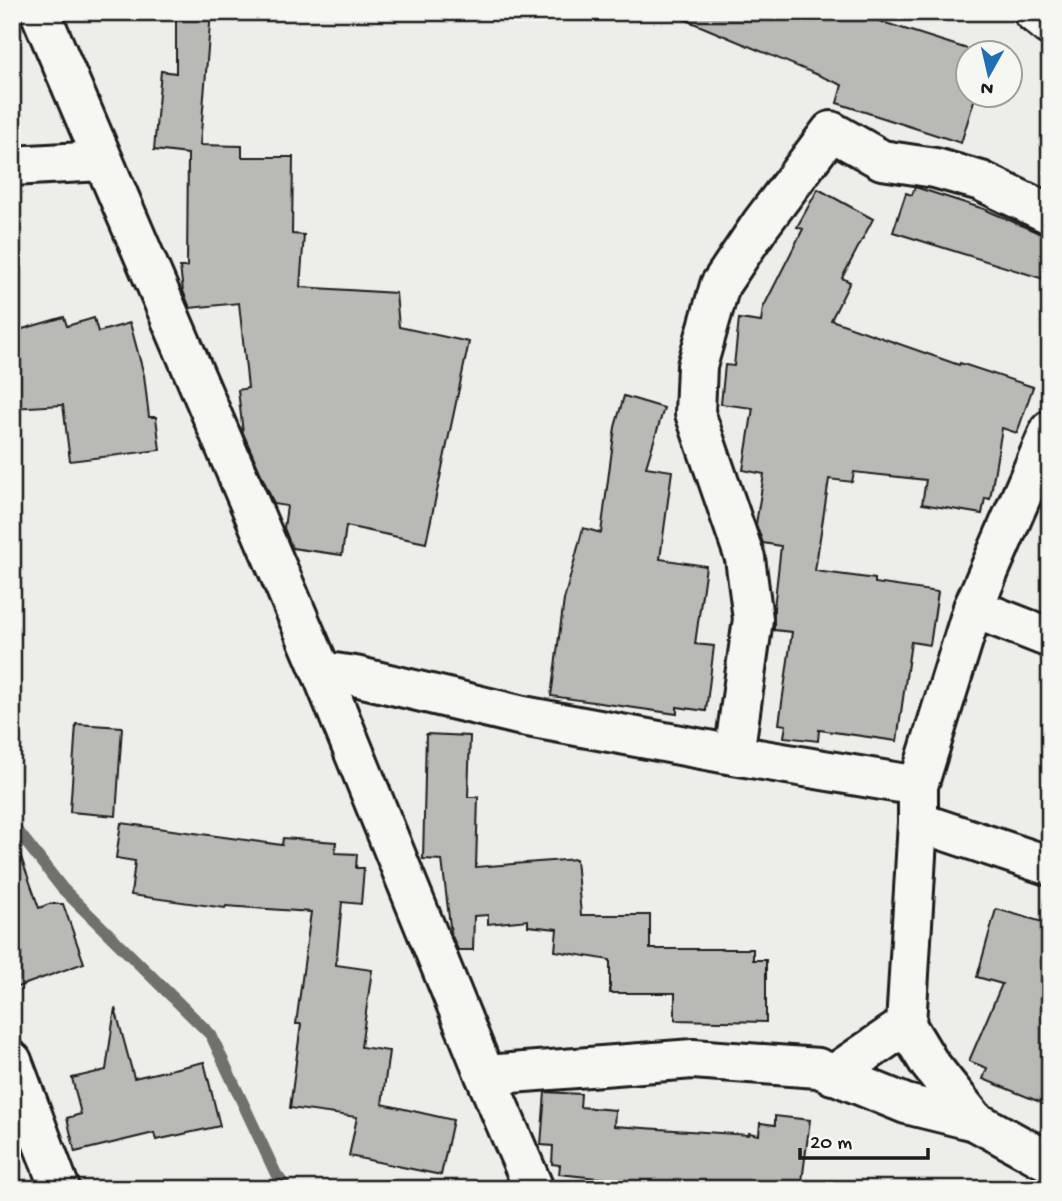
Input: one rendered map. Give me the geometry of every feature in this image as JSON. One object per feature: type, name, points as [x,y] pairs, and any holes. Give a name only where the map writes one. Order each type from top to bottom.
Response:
[{"type":"street","points":[[40,12],[321,671],[534,1189]]},
{"type":"street","points":[[1033,12],[1050,26]]},
{"type":"street","points":[[734,755],[753,619],[745,558],[695,413],[697,366],[720,285],[761,223],[831,131],[882,160],[935,169],[981,181],[1050,214]]},
{"type":"street","points":[[12,166],[102,161]]},
{"type":"street","points":[[975,1121],[929,1063],[906,1026],[918,804],[973,608],[1050,430]]},
{"type":"street","points":[[973,608],[1050,638]]},
{"type":"street","points":[[321,671],[355,676],[523,716],[734,755],[918,804],[1050,866]]},
{"type":"street","points":[[832,1075],[906,1026]]},
{"type":"street","points":[[485,1074],[692,1059],[818,1068],[906,1104],[975,1121],[1050,1162]]},
{"type":"street","points":[[12,1061],[60,1189]]},
{"type":"building","points":[[176,12],[211,12],[200,145],[242,146],[242,157],[293,157],[292,234],[304,235],[300,287],[396,293],[399,327],[469,342],[426,543],[346,526],[342,555],[292,548],[284,528],[287,506],[274,504],[243,433],[238,390],[248,388],[239,303],[190,308],[183,291],[180,267],[187,267],[188,154],[154,150],[161,71],[176,73]]},
{"type":"building","points":[[667,12],[851,12],[954,45],[954,108],[972,108],[961,143],[837,103],[842,85]]},
{"type":"building","points":[[915,187],[984,209],[1050,236],[1050,281],[893,232],[906,193],[912,195]]},
{"type":"building","points":[[818,189],[873,219],[842,278],[850,282],[831,320],[959,365],[960,363],[1033,387],[1017,433],[1002,428],[990,499],[985,498],[982,514],[922,504],[926,480],[854,472],[852,482],[829,479],[815,571],[875,579],[875,583],[938,592],[930,645],[911,642],[897,741],[819,730],[818,741],[784,737],[786,725],[779,724],[792,632],[774,630],[781,546],[763,543],[756,524],[764,474],[743,470],[753,408],[721,404],[725,365],[734,366],[739,319],[761,322],[763,308],[803,229],[797,227]]},
{"type":"building","points":[[64,317],[67,326],[94,318],[98,332],[130,323],[144,375],[149,417],[156,417],[160,450],[70,461],[63,405],[12,408],[12,332]]},
{"type":"building","points":[[624,396],[664,408],[646,467],[672,471],[660,559],[706,566],[695,644],[714,646],[706,711],[677,707],[677,714],[551,696],[564,600],[583,528],[601,533],[615,427]]},
{"type":"building","points":[[76,724],[122,727],[116,816],[70,812]]},
{"type":"building","points":[[426,734],[470,736],[468,797],[478,797],[476,867],[576,859],[581,915],[650,915],[650,949],[753,949],[753,960],[766,960],[766,1022],[675,1020],[675,993],[610,993],[610,960],[555,951],[557,929],[528,926],[528,920],[488,924],[488,915],[474,916],[473,950],[458,950],[451,934],[442,860],[423,859]]},
{"type":"building","points":[[121,823],[282,845],[283,838],[336,842],[335,853],[357,854],[356,868],[364,868],[361,904],[342,902],[336,965],[372,970],[361,1047],[389,1051],[382,1104],[453,1120],[441,1175],[349,1156],[357,1117],[290,1108],[301,1024],[296,1024],[311,912],[225,908],[131,895],[135,861],[116,858]]},
{"type":"building","points":[[17,846],[39,908],[49,904],[63,904],[84,963],[12,989],[12,847]]},
{"type":"building","points":[[996,909],[1050,924],[1050,1106],[983,1079],[987,1068],[969,1061],[1002,984],[977,977]]},
{"type":"building","points":[[115,1008],[134,1078],[204,1062],[220,1126],[156,1140],[154,1133],[75,1152],[67,1118],[81,1114],[72,1078],[106,1070]]},
{"type":"building","points":[[545,1092],[581,1094],[580,1107],[615,1110],[614,1126],[759,1135],[760,1123],[775,1125],[775,1116],[810,1120],[801,1189],[703,1189],[559,1174],[560,1165],[552,1164],[553,1146],[541,1145]]},
{"type":"waterway","points":[[12,827],[62,888],[211,1035],[276,1174],[287,1189]]}]
